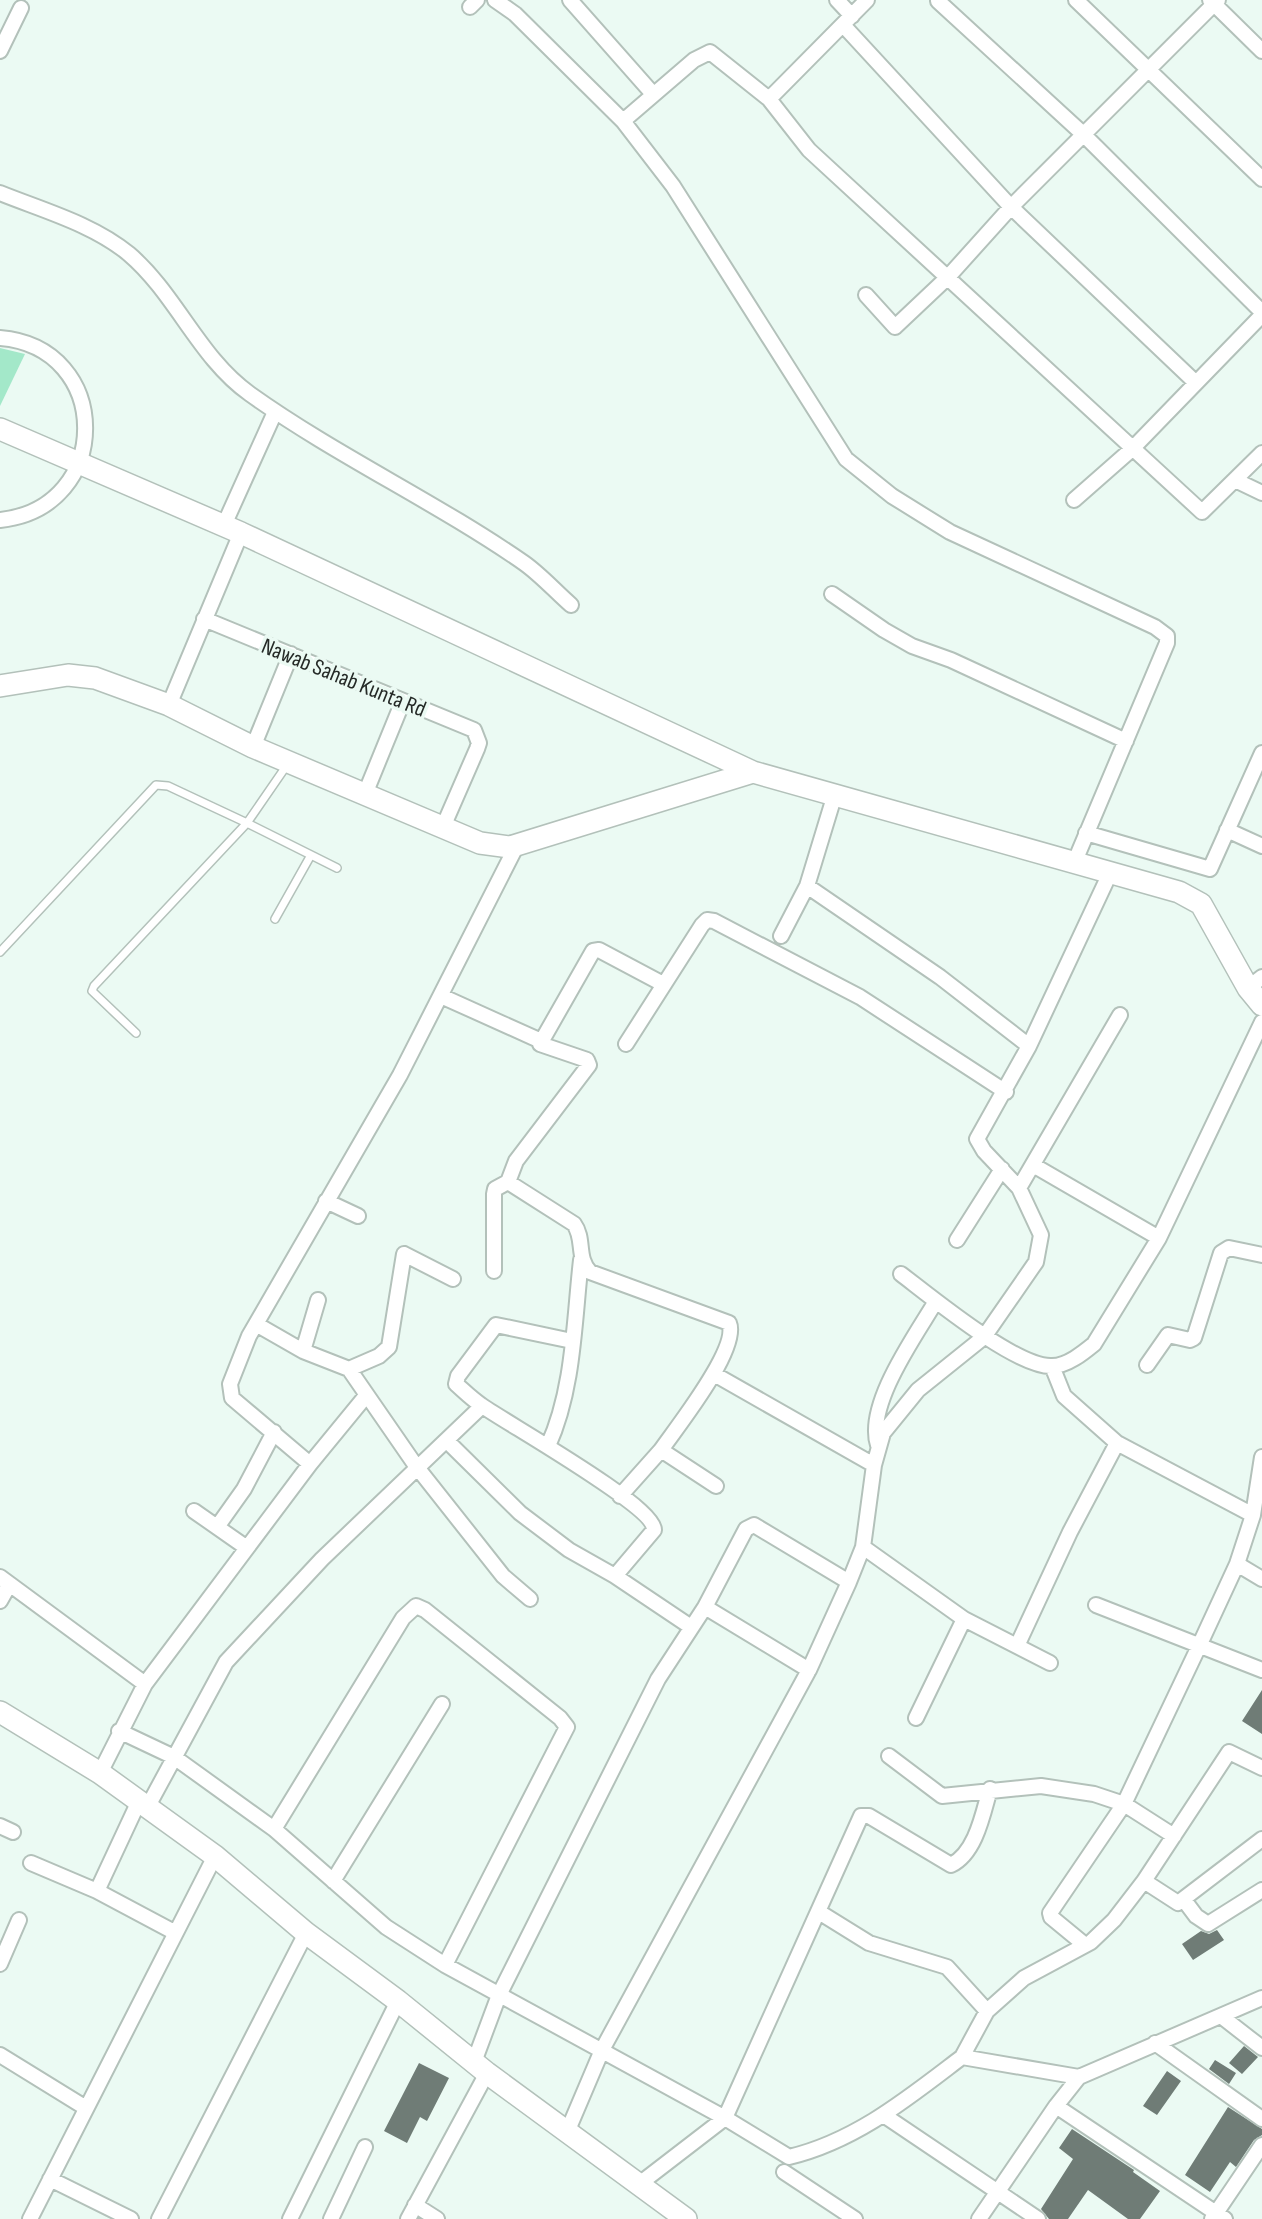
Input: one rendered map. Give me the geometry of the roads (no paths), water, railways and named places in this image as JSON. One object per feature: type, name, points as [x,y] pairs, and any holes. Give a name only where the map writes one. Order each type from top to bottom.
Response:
[{"type":"street","points":[[495,0],[515,14],[623,121],[673,186],[846,459],[892,496],[950,532],[1163,632],[1167,643],[1075,861]]},
{"type":"street","points":[[570,0],[653,94]]},
{"type":"street","points":[[837,0],[848,21],[1011,206],[1195,383]]},
{"type":"street","points":[[769,99],[867,0]]},
{"type":"street","points":[[1076,0],[1262,179]]},
{"type":"street","points":[[938,1],[1083,134],[1262,313],[1132,449],[1073,500]]},
{"type":"street","points":[[866,295],[895,327],[948,277],[1011,206],[1214,1],[1262,51]]},
{"type":"street","points":[[0,51],[21,8]]},
{"type":"street","points":[[623,121],[694,60],[710,52],[769,99],[809,150],[1202,512],[1262,453]]},
{"type":"street","points":[[0,193],[82,226],[128,253],[158,285],[216,363],[246,391],[275,412],[526,564],[571,606]]},
{"type":"street","points":[[0,338],[17,339],[46,352],[69,374],[83,403],[87,434],[79,464],[65,489],[43,507],[18,518],[0,520]]},
{"type":"street","points":[[169,705],[204,618],[275,412]]},
{"type":"street","points":[[0,429],[233,529],[753,772],[1179,892],[1201,904],[1255,983],[1262,1005]]},
{"type":"street","points":[[1235,480],[1262,493]]},
{"type":"street","points":[[832,594],[884,631],[912,646],[951,660],[1126,741]]},
{"type":"street","name":"Nawab Sahab Kunta Rd","points":[[204,618],[474,730],[478,737],[477,749],[443,827]]},
{"type":"street","points":[[253,747],[291,654]]},
{"type":"street","points":[[0,686],[68,675],[95,678],[169,705],[253,747],[480,844],[510,847],[753,772]]},
{"type":"street","points":[[365,794],[403,701]]},
{"type":"street","points":[[1086,832],[1206,870],[1212,865],[1262,753]]},
{"type":"street","points":[[781,936],[807,886],[835,794]]},
{"type":"street","points":[[1227,830],[1262,845]]},
{"type":"street","points":[[310,1464],[229,1395],[237,1363],[256,1324],[400,1075],[518,843]]},
{"type":"street","points":[[568,2130],[602,2050],[809,1670],[849,1582],[863,1547],[874,1465],[883,1433],[918,1390],[984,1337],[1035,1262],[1041,1235],[1019,1188],[978,1145],[977,1139],[1006,1092],[1111,872]]},
{"type":"street","points":[[807,886],[940,976],[1029,1046]]},
{"type":"street","points":[[625,1044],[707,920],[714,921],[771,954],[860,997],[1006,1092]]},
{"type":"street","points":[[541,1041],[595,949],[663,984]]},
{"type":"street","points":[[442,996],[541,1041],[545,1047],[587,1060],[589,1065],[516,1161],[508,1182],[495,1189],[494,1271]]},
{"type":"street","points":[[1019,1188],[1120,1015]]},
{"type":"street","points":[[901,1274],[984,1337],[1034,1362],[1052,1366],[1081,1355],[1094,1344],[1158,1238],[1262,1022]]},
{"type":"street","points":[[1033,1165],[1158,1238]]},
{"type":"street","points":[[957,1240],[1002,1168]]},
{"type":"street","points":[[508,1182],[574,1224],[579,1231],[581,1260],[572,1341],[558,1422],[548,1446]]},
{"type":"street","points":[[326,1201],[358,1216]]},
{"type":"street","points":[[1147,1365],[1168,1335],[1190,1340],[1194,1338],[1221,1253],[1229,1248],[1262,1255]]},
{"type":"street","points":[[349,1369],[379,1356],[389,1347],[404,1254],[453,1279]]},
{"type":"street","points":[[581,1260],[596,1276],[729,1323],[730,1336],[714,1374],[661,1450],[620,1496]]},
{"type":"street","points":[[303,1350],[318,1300]]},
{"type":"street","points":[[879,1448],[874,1433],[878,1413],[903,1358],[936,1301]]},
{"type":"street","points":[[256,1324],[303,1350],[349,1369],[365,1397],[416,1466],[503,1576],[530,1599]]},
{"type":"street","points":[[572,1341],[496,1325],[456,1379],[456,1384],[482,1406],[548,1446],[620,1496],[654,1526],[615,1576]]},
{"type":"street","points":[[1052,1366],[1064,1396],[1117,1443],[1253,1515]]},
{"type":"street","points":[[714,1374],[874,1465]]},
{"type":"street","points":[[100,1773],[145,1684],[310,1464],[365,1397]]},
{"type":"street","points":[[97,1891],[143,1805],[174,1757],[226,1662],[322,1559],[416,1466],[447,1441],[482,1406]]},
{"type":"street","points":[[217,1527],[244,1489],[274,1432]]},
{"type":"street","points":[[447,1441],[520,1513],[569,1550],[615,1576],[691,1627]]},
{"type":"street","points":[[1017,1646],[1070,1532],[1117,1443]]},
{"type":"street","points":[[661,1450],[716,1486]]},
{"type":"street","points":[[1085,1945],[1051,1917],[1050,1913],[1124,1804],[1200,1644],[1237,1564],[1253,1515],[1262,1457]]},
{"type":"street","points":[[194,1511],[247,1548]]},
{"type":"street","points":[[408,2219],[480,2067],[499,1995],[658,1679],[705,1607],[750,1525],[849,1582]]},
{"type":"street","points":[[863,1547],[964,1619],[1050,1663]]},
{"type":"street","points":[[1237,1564],[1262,1578]]},
{"type":"street","points":[[0,1601],[5,1581],[145,1684]]},
{"type":"street","points":[[1096,1605],[1200,1644],[1262,1671]]},
{"type":"street","points":[[274,1829],[403,1618],[416,1606],[425,1610],[560,1718],[567,1727],[445,1965]]},
{"type":"street","points":[[705,1607],[809,1670]]},
{"type":"street","points":[[916,1718],[964,1619]]},
{"type":"street","points":[[333,1881],[442,1704]]},
{"type":"street","points":[[0,1712],[100,1773],[215,1856],[306,1933],[398,2001],[480,2067],[686,2219]]},
{"type":"street","points":[[119,1731],[174,1757],[274,1829],[386,1927],[445,1965],[725,2118],[789,2157],[816,2151],[885,2116],[962,2057],[987,2011],[1024,1979],[1085,1945],[1114,1920],[1144,1881],[1229,1752],[1262,1768]]},
{"type":"street","points":[[889,1756],[942,1796],[990,1789],[1041,1786],[1094,1794],[1124,1804],[1174,1836]]},
{"type":"street","points":[[638,2185],[725,2118],[865,1814],[951,1865],[957,1862],[975,1836],[990,1789]]},
{"type":"street","points":[[1144,1881],[1178,1903],[1262,1839]]},
{"type":"street","points":[[30,2219],[215,1856]]},
{"type":"street","points":[[30,1863],[97,1891],[174,1933]]},
{"type":"street","points":[[1184,1900],[1196,1916],[1208,1924],[1262,1890]]},
{"type":"street","points":[[819,1912],[869,1943],[947,1967],[987,2011]]},
{"type":"street","points":[[0,1964],[19,1920]]},
{"type":"street","points":[[159,2219],[306,1933]]},
{"type":"street","points":[[979,2219],[1056,2106],[1079,2077],[1262,1998]]},
{"type":"street","points":[[290,2219],[398,2001]]},
{"type":"street","points":[[1221,2016],[1262,2048]]},
{"type":"street","points":[[1155,2043],[1262,2119]]},
{"type":"street","points":[[962,2057],[1079,2077]]},
{"type":"street","points":[[1,2058],[86,2108]]},
{"type":"street","points":[[1056,2106],[1218,2217],[1262,2145]]},
{"type":"street","points":[[885,2116],[1038,2219]]},
{"type":"street","points":[[331,2219],[365,2147]]},
{"type":"street","points":[[784,2172],[855,2219]]},
{"type":"street","points":[[50,2179],[131,2219]]},
{"type":"street","points":[[415,2205],[437,2219]]},
{"type":"lane","points":[[136,1033],[92,991],[94,986],[247,823],[289,762]]},
{"type":"lane","points":[[0,952],[156,785],[168,786],[337,868]]},
{"type":"lane","points":[[275,919],[311,855]]}]
